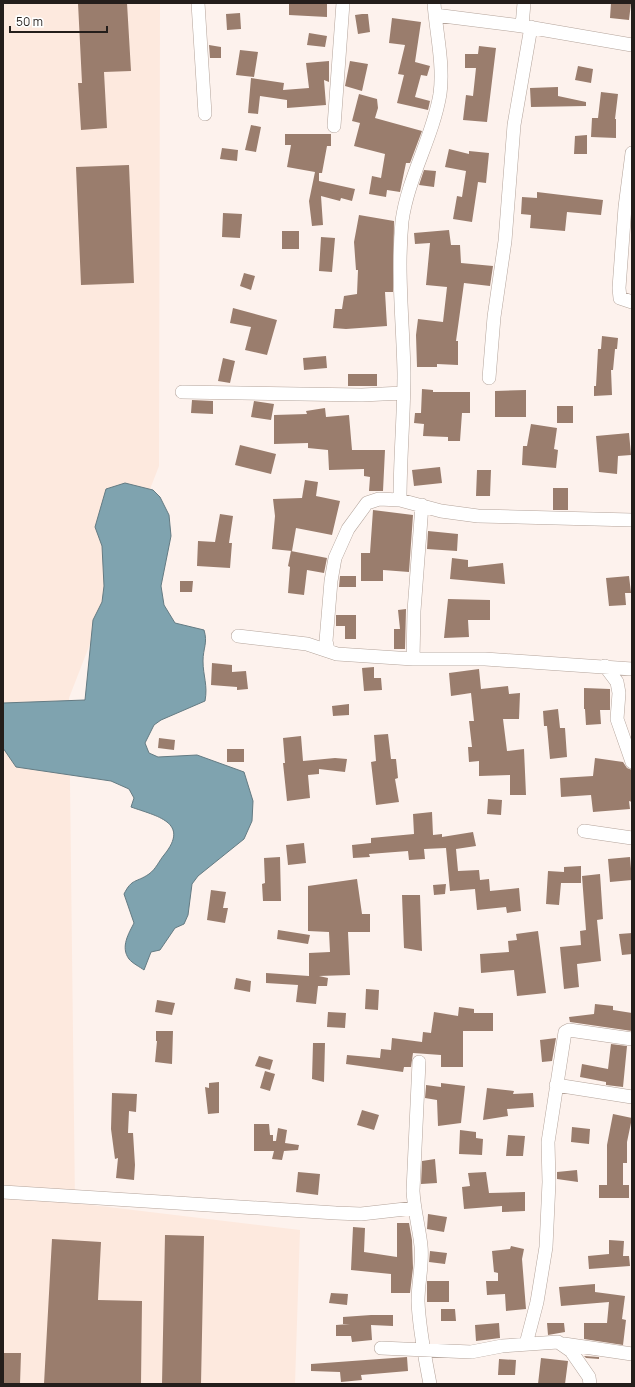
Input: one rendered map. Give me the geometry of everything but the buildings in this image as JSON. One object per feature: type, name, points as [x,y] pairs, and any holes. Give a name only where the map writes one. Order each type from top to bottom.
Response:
[{"type":"street","points":[[198,3],[205,114]]},
{"type":"street","points":[[334,126],[343,3]]},
{"type":"street","points":[[489,378],[494,317],[505,242],[514,125],[527,27],[524,3]]},
{"type":"street","points":[[400,500],[403,393],[401,280],[402,221],[436,113],[440,92],[440,68],[434,9],[632,45]]},
{"type":"street","points":[[632,153],[625,207],[619,288],[620,298],[632,302]]},
{"type":"street","points":[[182,392],[255,392],[362,395],[403,393]]},
{"type":"street","points":[[328,650],[326,641],[331,581],[340,544],[348,529],[367,504],[379,499],[400,500],[441,511],[478,516],[632,520]]},
{"type":"street","points":[[413,659],[414,611],[422,506]]},
{"type":"street","points":[[238,636],[307,644],[337,654],[413,659],[485,659],[632,669]]},
{"type":"street","points":[[605,666],[617,682],[619,694],[617,719],[632,762]]},
{"type":"street","points":[[584,831],[632,838]]},
{"type":"street","points":[[526,1344],[536,1308],[546,1247],[549,1182],[548,1142],[565,1032],[569,1030],[632,1039]]},
{"type":"street","points":[[419,1062],[414,1208],[421,1246],[418,1302],[430,1384]]},
{"type":"street","points":[[556,1085],[632,1097]]},
{"type":"street","points":[[3,1192],[361,1214],[414,1208]]},
{"type":"street","points":[[381,1348],[471,1352],[526,1344],[558,1342],[632,1354]]},
{"type":"street","points":[[564,1344],[571,1350],[589,1377],[590,1384]]},
{"type":"shaded area","points":[[3,3],[160,3],[159,466],[69,698],[75,1203],[300,1230],[295,1384],[3,1384]]},
{"type":"water","points":[[125,483],[153,490],[160,497],[169,515],[171,536],[161,586],[164,605],[175,623],[204,630],[206,638],[203,661],[206,690],[205,701],[161,720],[154,725],[145,743],[149,753],[158,757],[197,755],[244,772],[253,801],[252,821],[244,839],[198,876],[192,884],[188,915],[184,924],[175,928],[160,950],[151,952],[144,970],[130,960],[126,954],[126,940],[134,923],[124,894],[129,885],[145,877],[156,867],[171,844],[174,835],[172,828],[160,817],[131,807],[134,798],[129,789],[111,781],[16,767],[3,748],[3,703],[85,700],[93,620],[102,602],[104,586],[102,546],[95,527],[106,489]]}]
